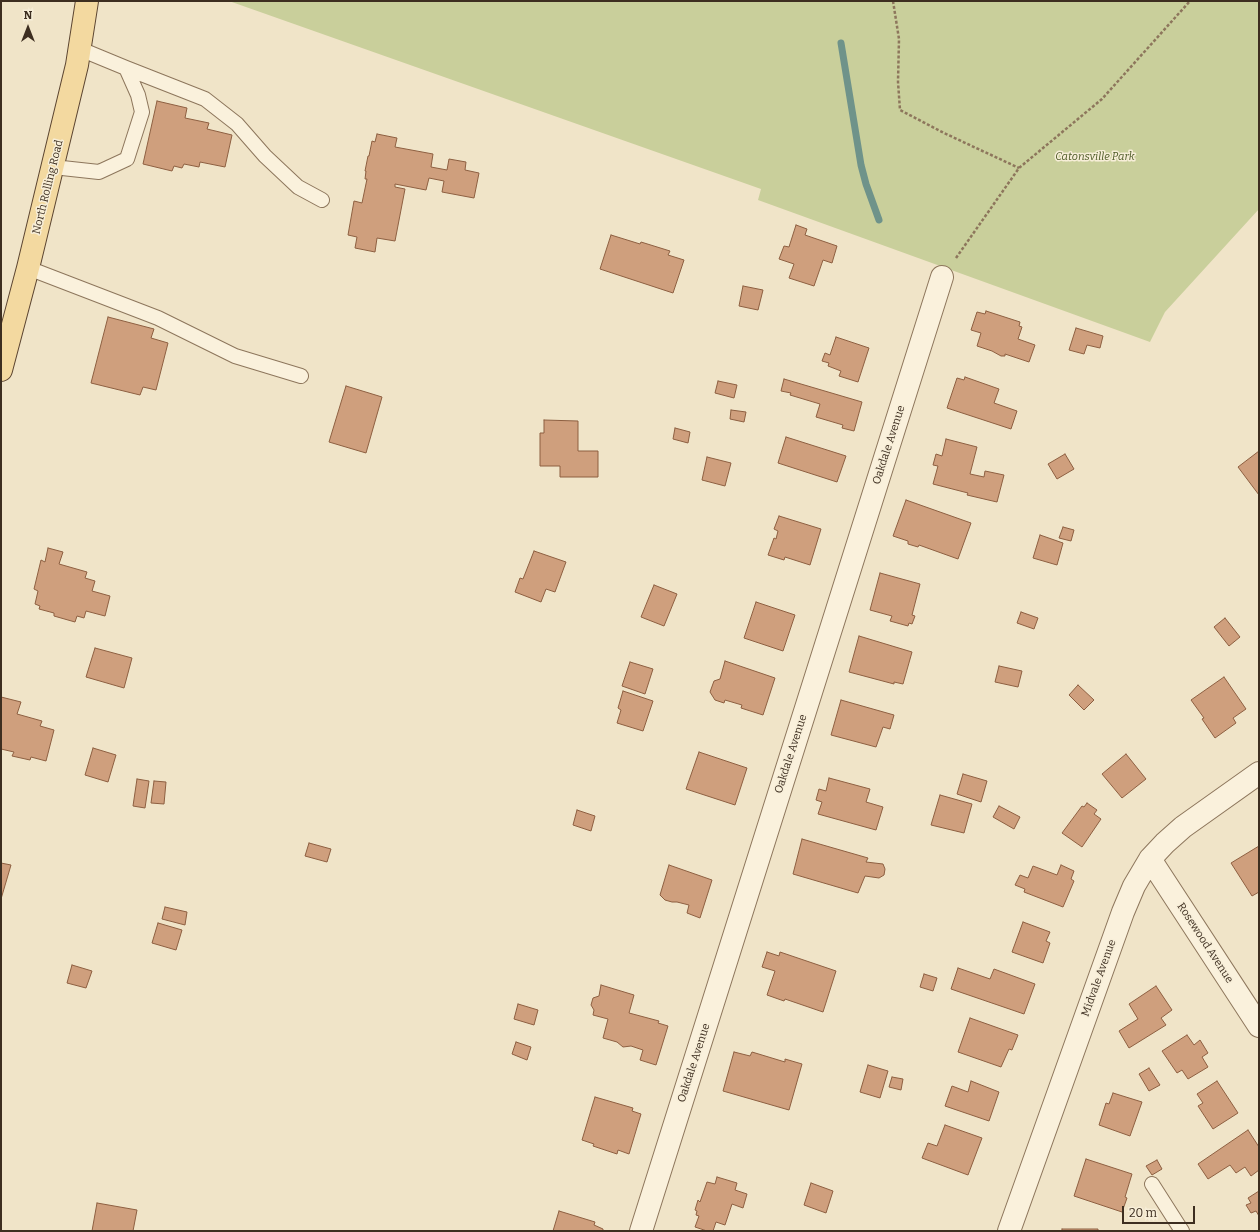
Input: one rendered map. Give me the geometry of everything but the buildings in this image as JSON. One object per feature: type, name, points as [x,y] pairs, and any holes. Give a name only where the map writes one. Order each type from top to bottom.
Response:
[{"type":"main road","name":"North Rolling Road","points":[[1,370],[28,268],[77,65],[87,1]]},
{"type":"street","name":"Oakdale Avenue","points":[[641,1231],[942,277]]},
{"type":"street","name":"Midvale Avenue","points":[[1009,1231],[1123,912],[1134,886],[1150,859],[1165,843],[1184,827],[1259,773]]},
{"type":"street","name":"Rosewood Avenue","points":[[1150,859],[1259,1026]]},
{"type":"lane","points":[[80,49],[205,99],[237,124],[265,156],[298,187],[322,200]]},
{"type":"lane","points":[[53,167],[99,172],[128,159],[142,112],[138,95],[126,68]]},
{"type":"lane","points":[[28,268],[158,318],[235,356],[301,376]]},
{"type":"lane","points":[[1152,1184],[1182,1231]]},
{"type":"path","points":[[893,1],[900,39],[898,82],[900,110],[1019,168]]},
{"type":"path","points":[[942,277],[1019,168],[1102,100],[1190,1]]},
{"type":"green space","name":"Catonsville Park","points":[[229,1],[1259,1],[1259,209],[1165,312],[1150,342],[758,200],[761,189]]},
{"type":"waterway","points":[[841,43],[861,165],[879,220]]}]
